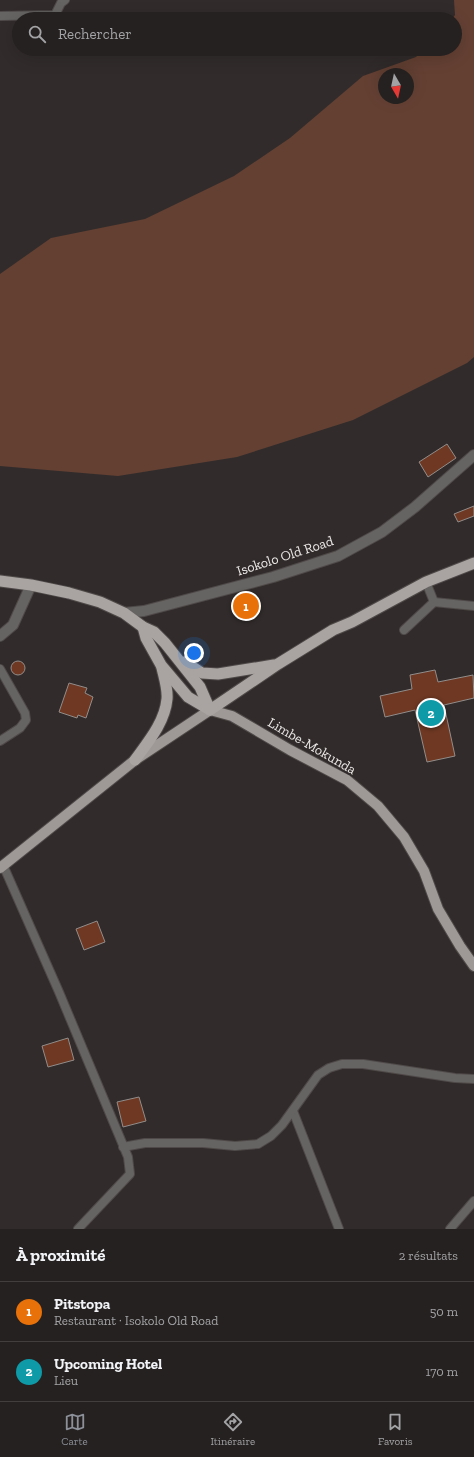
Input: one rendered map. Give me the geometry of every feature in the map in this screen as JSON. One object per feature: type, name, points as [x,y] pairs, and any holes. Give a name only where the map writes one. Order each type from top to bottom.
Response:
[{"type":"highway","points":[[210,710],[278,664],[333,630],[352,622],[426,582],[474,562]]},
{"type":"highway","points":[[0,581],[31,585],[70,593],[100,602],[124,613],[143,627],[154,632],[200,687],[210,710]]},
{"type":"highway","points":[[143,627],[146,638],[161,665],[188,697],[210,710]]},
{"type":"highway","points":[[175,656],[202,673],[212,674],[278,664]]},
{"type":"highway","points":[[135,760],[152,736],[164,715],[168,698],[161,665]]},
{"type":"main road","points":[[1,866],[135,760],[210,710]]},
{"type":"main road","name":"Limbe-Mokunda","points":[[210,710],[232,716],[290,750],[347,780],[378,806],[404,837],[424,871],[438,910],[474,966]]},
{"type":"street","points":[[56,12],[61,3],[65,0]]},
{"type":"street","points":[[0,16],[12,16]]},
{"type":"street","name":"Isokolo Old Road","points":[[124,613],[144,611],[273,577],[338,556],[388,528],[415,507],[474,455]]},
{"type":"street","points":[[426,582],[434,602]]},
{"type":"street","points":[[0,636],[13,625],[31,585]]},
{"type":"street","points":[[404,630],[434,602],[474,606]]},
{"type":"street","points":[[0,669],[25,713],[26,720],[20,728],[0,741]]},
{"type":"street","points":[[1,866],[59,992],[128,1157],[130,1174],[78,1229]]},
{"type":"street","points":[[124,1147],[145,1143],[203,1142],[234,1146],[258,1144],[271,1136],[293,1111],[318,1075],[328,1068],[342,1064],[363,1064],[474,1080]]},
{"type":"street","points":[[293,1111],[339,1229]]},
{"type":"street","points":[[450,1229],[474,1201]]},
{"type":"shaded area","points":[[454,0],[474,0],[474,357],[467,363],[353,420],[237,457],[118,476],[0,466],[0,274],[51,238],[145,219],[234,176],[290,138],[363,76],[378,71],[378,104],[414,104],[414,68],[385,68],[417,56],[462,56],[462,12],[455,12]]},
{"type":"building","points":[[447,444],[456,458],[428,477],[419,462]]},
{"type":"building","points":[[474,506],[474,516],[458,522],[454,514]]},
{"type":"building","points":[[15,661],[21,661],[25,665],[25,671],[21,675],[15,675],[11,671],[11,665]]},
{"type":"building","points":[[435,670],[438,682],[473,675],[474,698],[444,705],[455,756],[427,762],[415,710],[385,717],[380,696],[412,689],[410,675]]},
{"type":"building","points":[[69,683],[87,688],[85,693],[93,697],[86,718],[78,715],[77,718],[59,712]]},
{"type":"building","points":[[97,921],[105,942],[84,950],[76,929]]},
{"type":"building","points":[[68,1038],[74,1060],[48,1067],[42,1046]]},
{"type":"building","points":[[139,1097],[146,1121],[123,1127],[117,1102]]},
{"type":"place","name":"Pitstopa","points":[[246,606]]},
{"type":"place","name":"Upcoming Hotel","points":[[431,713]]}]
